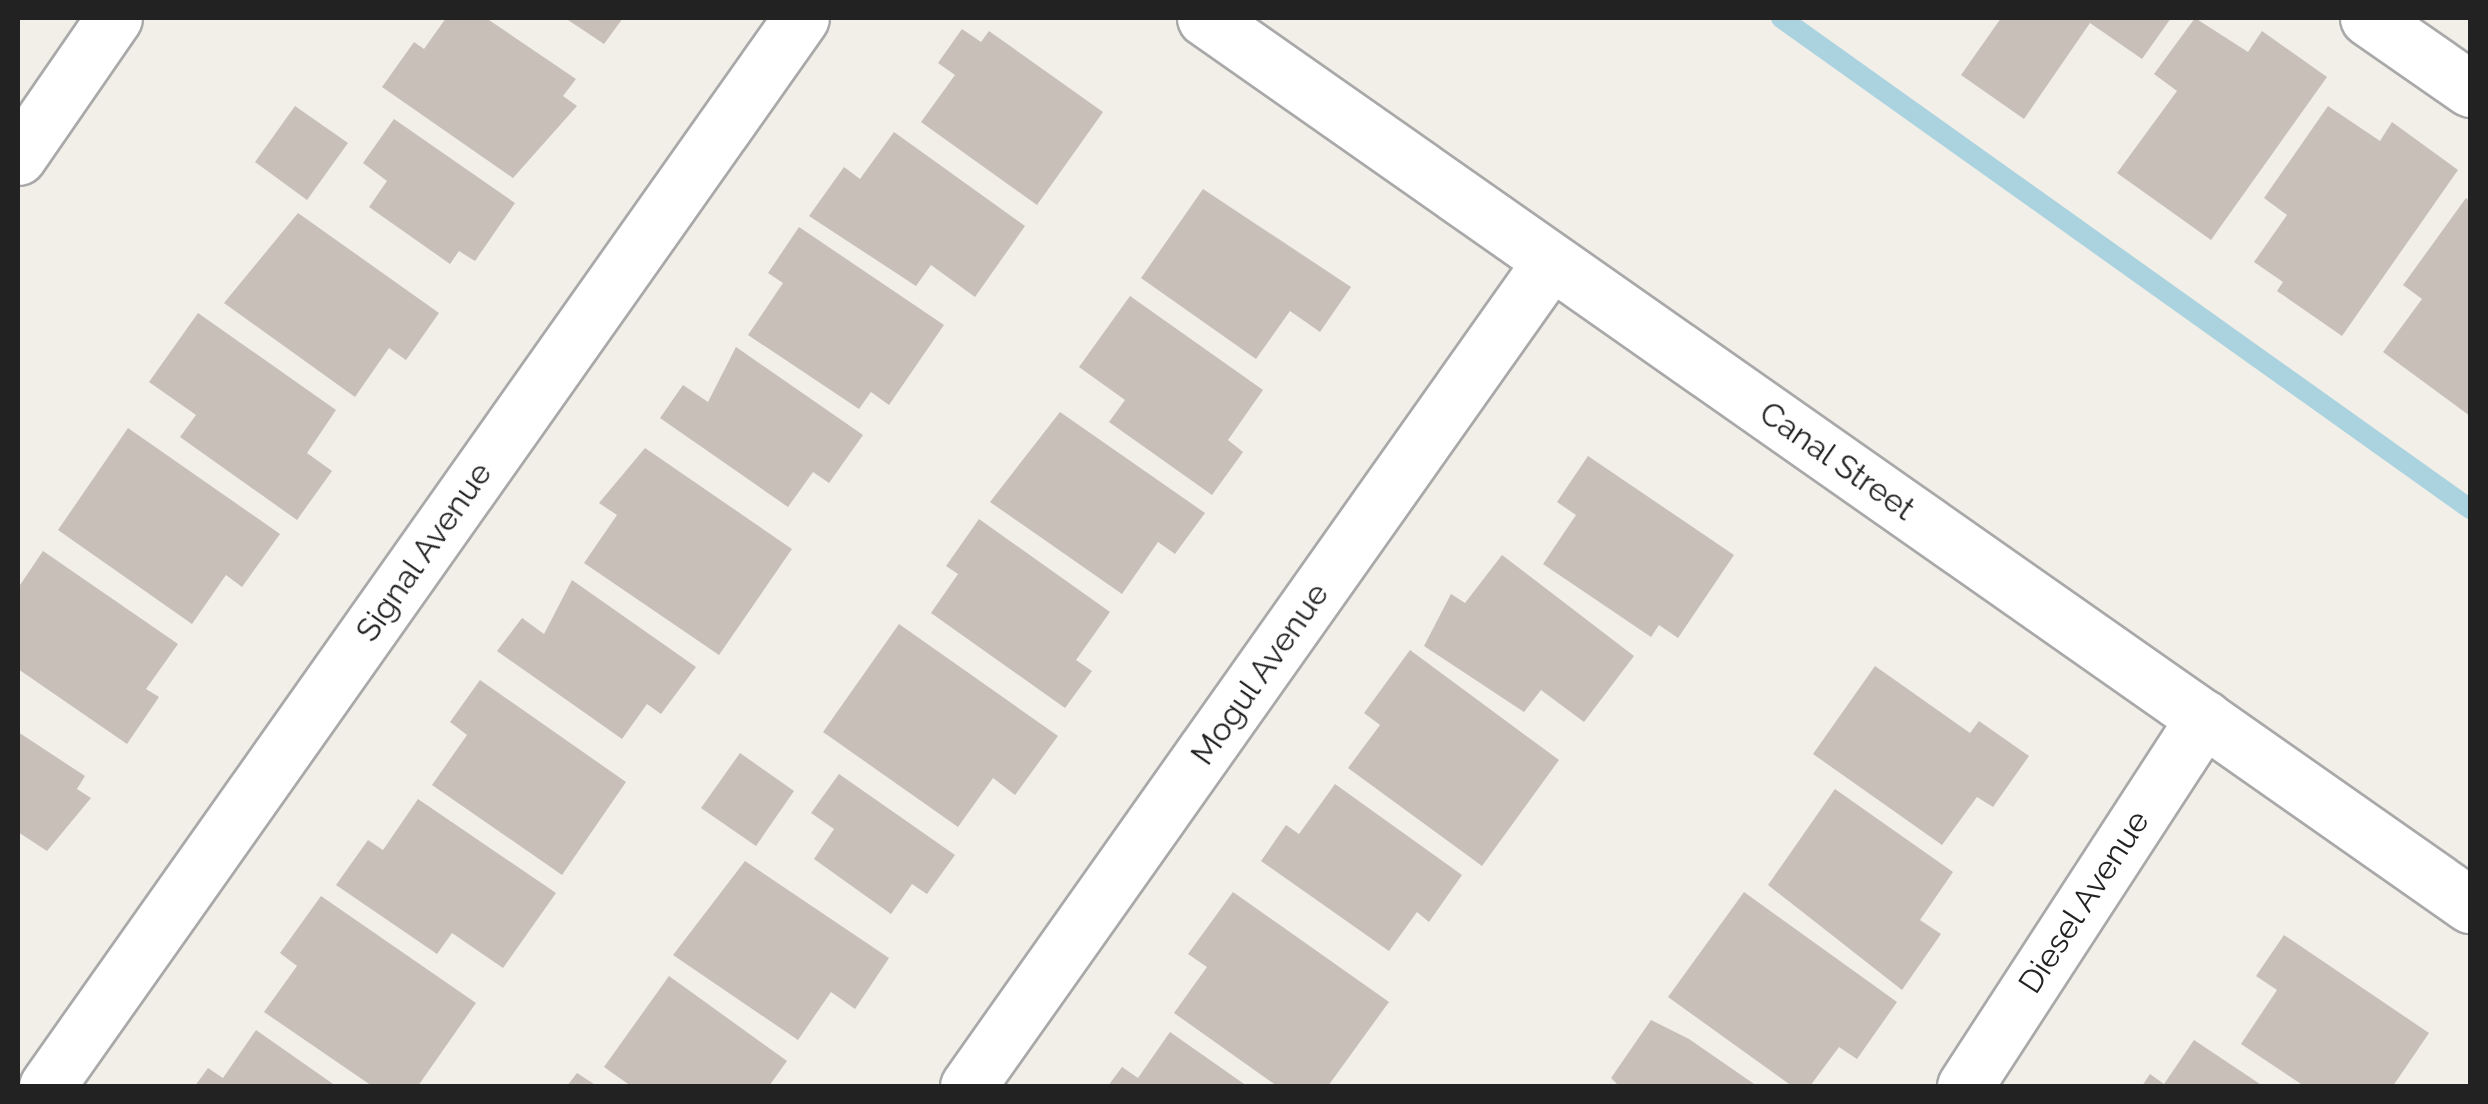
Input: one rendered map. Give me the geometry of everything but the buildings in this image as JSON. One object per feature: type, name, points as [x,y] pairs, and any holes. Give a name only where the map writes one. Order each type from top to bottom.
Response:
[{"type":"street","points":[[18,157],[114,18]]},
{"type":"street","name":"Signal Avenue","points":[[47,1086],[801,18]]},
{"type":"street","name":"Canal Street","points":[[1205,18],[2470,905]]},
{"type":"street","points":[[2368,18],[2470,90]]},
{"type":"street","name":"Mogul Avenue","points":[[968,1086],[1551,261]]},
{"type":"street","name":"Diesel Avenue","points":[[1965,1086],[2204,718]]},
{"type":"waterway","points":[[1781,18],[2470,509]]}]
